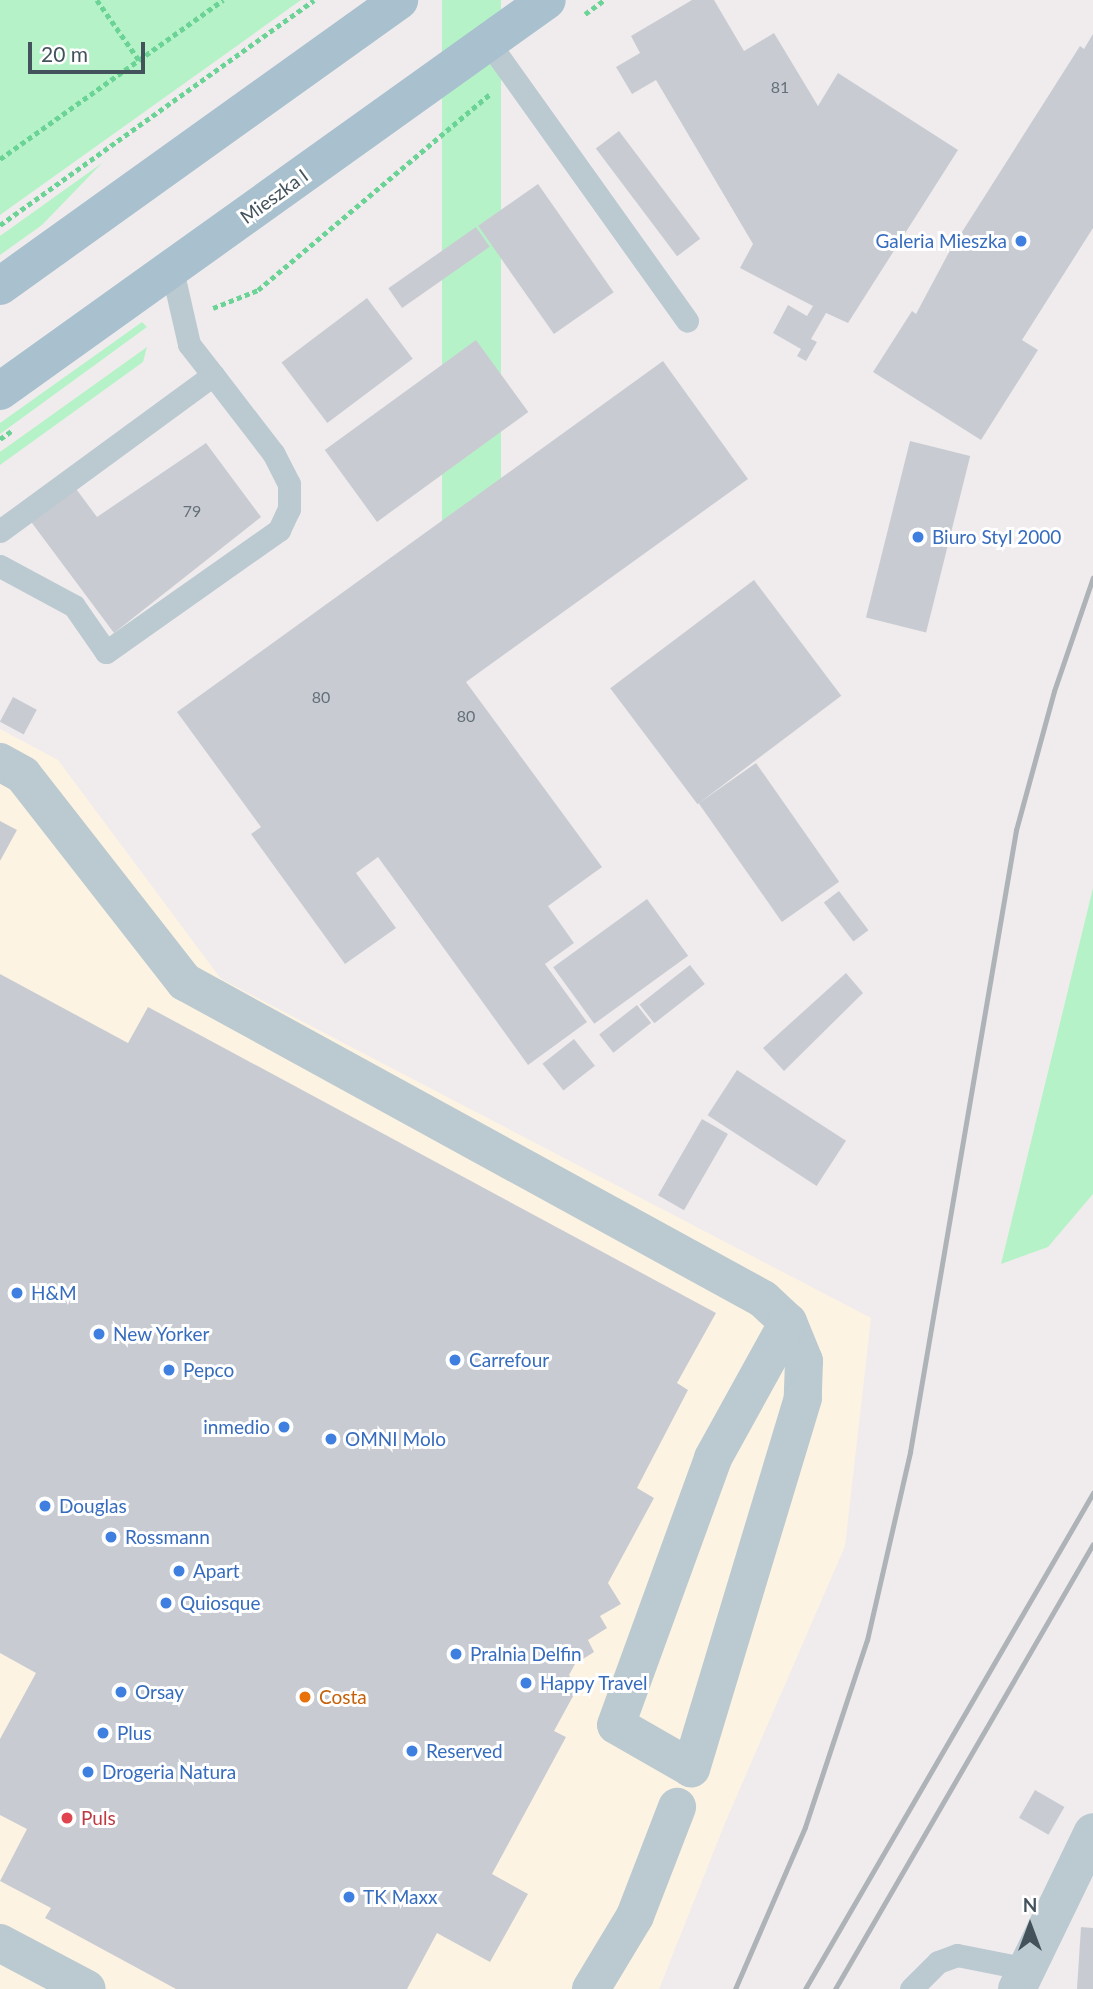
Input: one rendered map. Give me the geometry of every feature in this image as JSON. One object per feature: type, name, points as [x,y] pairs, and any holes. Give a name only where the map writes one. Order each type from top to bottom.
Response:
[{"type":"main road","points":[[0,286],[399,0]]},
{"type":"main road","name":"Mieszka I","points":[[0,391],[489,43],[561,11]]},
{"type":"street","points":[[0,762],[23,775],[185,982],[763,1299],[788,1322],[804,1361],[803,1398],[691,1768],[616,1725],[713,1458],[788,1322]]},
{"type":"street","points":[[591,1989],[635,1916],[677,1807]]},
{"type":"street","points":[[1022,1979],[1093,1832]]},
{"type":"street","points":[[0,1943],[87,1989]]},
{"type":"lane","points":[[489,43],[687,321]]},
{"type":"lane","points":[[0,566],[74,606],[106,652],[279,530],[289,509],[289,484],[273,453],[189,344],[172,270]]},
{"type":"lane","points":[[0,531],[214,375]]},
{"type":"lane","points":[[911,1989],[938,1962],[957,1955],[1022,1979]]},
{"type":"path","points":[[97,0],[139,60]]},
{"type":"path","points":[[0,159],[223,0]]},
{"type":"path","points":[[0,225],[314,0]]},
{"type":"path","points":[[561,11],[604,0]]},
{"type":"path","points":[[183,320],[258,290],[512,75]]},
{"type":"path","points":[[0,439],[22,423]]},
{"type":"shaded area","name":"OMNI Molo","points":[[0,729],[58,760],[221,979],[871,1318],[845,1546],[725,1823],[659,1989],[0,1989]]},
{"type":"green space","points":[[0,0],[301,0],[0,215]]},
{"type":"green space","points":[[442,0],[501,0],[501,543],[442,543]]},
{"type":"green space","points":[[102,163],[42,225],[0,255],[0,236]]},
{"type":"green space","points":[[142,322],[147,327],[0,434],[0,423]]},
{"type":"green space","points":[[147,347],[143,362],[0,465],[0,452]]},
{"type":"green space","points":[[1093,888],[1093,1194],[1048,1247],[1001,1264]]},
{"type":"building","points":[[692,0],[714,0],[744,51],[774,33],[818,106],[838,73],[958,150],[848,323],[826,313],[811,339],[817,342],[806,361],[797,356],[801,349],[773,333],[788,305],[807,316],[813,306],[740,268],[753,244],[656,80],[632,94],[616,67],[640,53],[631,36]]},
{"type":"building","name":"Galeria Mieszka","points":[[1093,34],[1093,228],[1022,340],[1038,350],[981,440],[873,372],[912,311],[916,314],[948,254],[1080,46],[1084,49]]},
{"type":"building","points":[[619,131],[700,239],[677,256],[596,148]]},
{"type":"building","points":[[538,184],[614,292],[554,334],[478,226]]},
{"type":"building","points":[[476,227],[490,247],[402,308],[388,288]]},
{"type":"building","points":[[367,298],[413,359],[327,423],[282,362]]},
{"type":"building","points":[[476,340],[528,412],[377,522],[325,450]]},
{"type":"building","points":[[663,361],[748,479],[466,682],[602,867],[548,906],[574,943],[545,964],[587,1022],[528,1065],[378,857],[356,873],[396,928],[345,964],[251,834],[261,827],[177,712]]},
{"type":"building","name":"Biuro Styl 2000","points":[[910,441],[970,456],[926,633],[866,618]]},
{"type":"building","points":[[206,443],[261,517],[114,633],[20,507],[65,474],[97,517]]},
{"type":"building","points":[[754,580],[841,696],[698,804],[610,688]]},
{"type":"building","points":[[13,697],[37,710],[24,734],[0,722]]},
{"type":"building","points":[[756,763],[839,882],[782,922],[699,803]]},
{"type":"building","points":[[0,821],[17,830],[0,861]]},
{"type":"building","points":[[839,891],[868,930],[853,942],[824,902]]},
{"type":"building","points":[[647,899],[688,956],[594,1024],[553,967]]},
{"type":"building","points":[[690,965],[705,984],[654,1023],[640,1004]]},
{"type":"building","points":[[846,973],[863,993],[784,1071],[763,1048]]},
{"type":"building","name":"OMNI Molo","points":[[0,974],[128,1043],[148,1007],[716,1313],[677,1383],[688,1390],[637,1488],[654,1498],[608,1583],[621,1604],[600,1616],[607,1628],[588,1640],[594,1652],[575,1664],[569,1675],[578,1687],[554,1731],[566,1737],[492,1874],[528,1894],[490,1962],[437,1933],[407,1989],[176,1989],[45,1918],[51,1908],[0,1881],[27,1829],[0,1815],[0,1739],[36,1673],[0,1653]]},
{"type":"building","points":[[637,1005],[651,1023],[613,1053],[599,1035]]},
{"type":"building","points":[[574,1039],[595,1066],[563,1090],[542,1064]]},
{"type":"building","points":[[737,1070],[846,1141],[817,1186],[708,1115]]},
{"type":"building","points":[[702,1119],[728,1134],[684,1210],[658,1195]]},
{"type":"building","points":[[1035,1790],[1064,1807],[1048,1835],[1019,1818]]},
{"type":"building","points":[[1081,1927],[1093,1928],[1093,1989],[1077,1989]]},
{"type":"railway","points":[[735,1989],[805,1827],[867,1640],[910,1452],[1016,830],[1054,691],[1093,577]]},
{"type":"railway","points":[[805,1989],[1093,1493]]},
{"type":"railway","points":[[835,1989],[1093,1544]]},
{"type":"place","name":"Galeria Mieszka","points":[[1021,241]]},
{"type":"place","name":"Biuro Styl 2000","points":[[918,537]]},
{"type":"place","name":"H&M","points":[[17,1293]]},
{"type":"place","name":"New Yorker","points":[[99,1334]]},
{"type":"place","name":"Carrefour","points":[[455,1360]]},
{"type":"place","name":"Pepco","points":[[169,1370]]},
{"type":"place","name":"inmedio","points":[[284,1427]]},
{"type":"place","name":"OMNI Molo","points":[[331,1439]]},
{"type":"place","name":"Douglas","points":[[45,1506]]},
{"type":"place","name":"Rossmann","points":[[111,1537]]},
{"type":"place","name":"Apart","points":[[179,1571]]},
{"type":"place","name":"Quiosque","points":[[166,1603]]},
{"type":"place","name":"Pralnia Delfin","points":[[456,1654]]},
{"type":"place","name":"Happy Travel","points":[[526,1683]]},
{"type":"place","name":"Orsay","points":[[121,1692]]},
{"type":"place","name":"Costa","points":[[305,1697]]},
{"type":"place","name":"Plus","points":[[103,1733]]},
{"type":"place","name":"Reserved","points":[[412,1751]]},
{"type":"place","name":"Drogeria Natura","points":[[88,1772]]},
{"type":"place","name":"Puls","points":[[67,1818]]},
{"type":"place","name":"TK Maxx","points":[[349,1897]]}]
